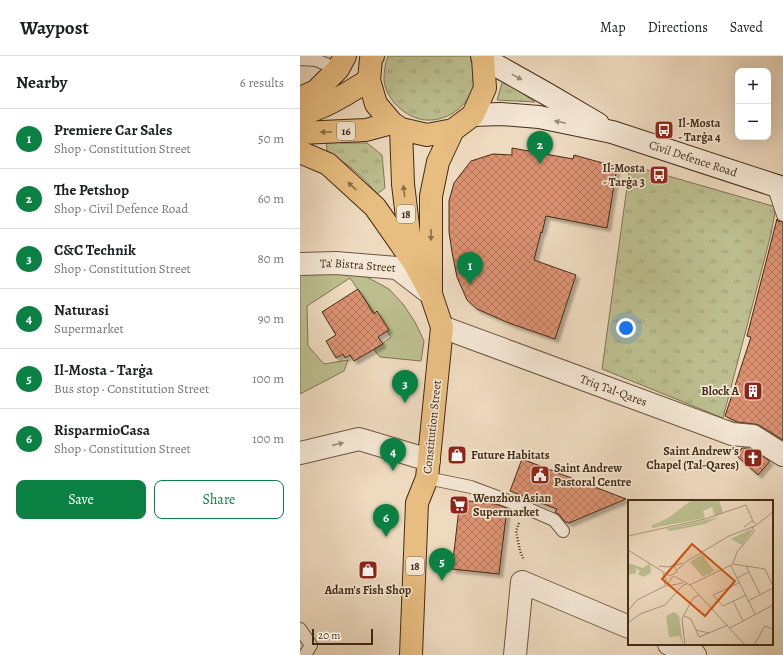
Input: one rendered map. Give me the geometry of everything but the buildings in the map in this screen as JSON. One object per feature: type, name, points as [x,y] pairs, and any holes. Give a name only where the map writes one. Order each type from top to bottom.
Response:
[{"type":"main road","points":[[373,56],[371,59],[369,80],[376,104],[396,126]]},
{"type":"main road","name":"16","points":[[300,133],[366,130],[396,126],[427,136],[453,130],[473,115],[486,88],[483,57]]},
{"type":"main road","points":[[300,98],[316,91],[342,62]]},
{"type":"main road","points":[[300,114],[344,96],[369,80]]},
{"type":"main road","name":"Constitution Street","points":[[396,126],[412,259],[431,294],[442,327],[428,469],[417,503],[411,655]]},
{"type":"main road","name":"Constitution Street","points":[[431,294],[431,196],[438,162],[453,130]]},
{"type":"main road","points":[[300,152],[328,164],[374,206],[412,259]]},
{"type":"street","name":"Civil Defence Road","points":[[483,57],[612,132]]},
{"type":"street","name":"Civil Defence Road","points":[[473,115],[501,114],[539,117],[612,132],[778,186]]},
{"type":"street","name":"Ta' Bistra Street","points":[[300,264],[336,263],[397,268],[431,294]]},
{"type":"street","name":"Triq Tal-Qares","points":[[442,327],[732,434],[753,436],[783,455]]},
{"type":"street","points":[[300,453],[359,438],[428,469]]},
{"type":"street","points":[[515,655],[529,585],[628,627]]},
{"type":"street","points":[[671,645],[695,655]]},
{"type":"lane","points":[[300,60],[342,62]]},
{"type":"lane","name":"Civil Defence Road","points":[[778,186],[783,215]]},
{"type":"lane","points":[[428,469],[554,520],[563,531]]},
{"type":"lane","points":[[300,629],[311,645],[305,655]]},
{"type":"path","points":[[524,507],[516,531],[529,585]]},
{"type":"green space","points":[[388,56],[471,56],[475,74],[470,95],[459,109],[444,118],[425,120],[411,116],[398,107],[393,101],[386,87],[384,74]]},
{"type":"green space","points":[[503,80],[535,102],[497,100]]},
{"type":"green space","points":[[326,138],[341,143],[367,143],[382,155],[385,188],[377,194],[365,180],[349,166],[327,151]]},
{"type":"green space","points":[[630,165],[776,207],[771,234],[723,418],[602,369]]},
{"type":"green space","points":[[308,271],[363,275],[389,289],[403,304],[415,322],[424,341],[421,361],[380,357],[374,350],[391,337],[350,278],[307,306],[308,346],[324,364],[348,360],[344,371],[300,394],[300,276]]},
{"type":"place","name":"Il-Mosta - Tarġa 4","points":[[664,130]]},
{"type":"place","name":"The Petshop","points":[[540,164]]},
{"type":"place","name":"Il-Mosta - Tarġa 3","points":[[659,175]]},
{"type":"place","name":"Premiere Car Sales","points":[[470,285]]},
{"type":"place","name":"Block A","points":[[753,391]]},
{"type":"place","name":"C&C Technik","points":[[405,403]]},
{"type":"place","name":"Future Habitats","points":[[457,455]]},
{"type":"place","name":"Saint Andrew's Chapel (Tal-Qares)","points":[[753,458]]},
{"type":"place","name":"Naturasi","points":[[393,471]]},
{"type":"place","name":"Saint Andrew Pastoral Centre","points":[[540,475]]},
{"type":"place","name":"Wenzhou Asian Supermarket","points":[[459,505]]},
{"type":"place","name":"RisparmioCasa","points":[[386,537]]},
{"type":"place","name":"Adam's Fish Shop","points":[[368,570]]},
{"type":"place","name":"Il-Mosta - Tarġa","points":[[442,581]]}]
